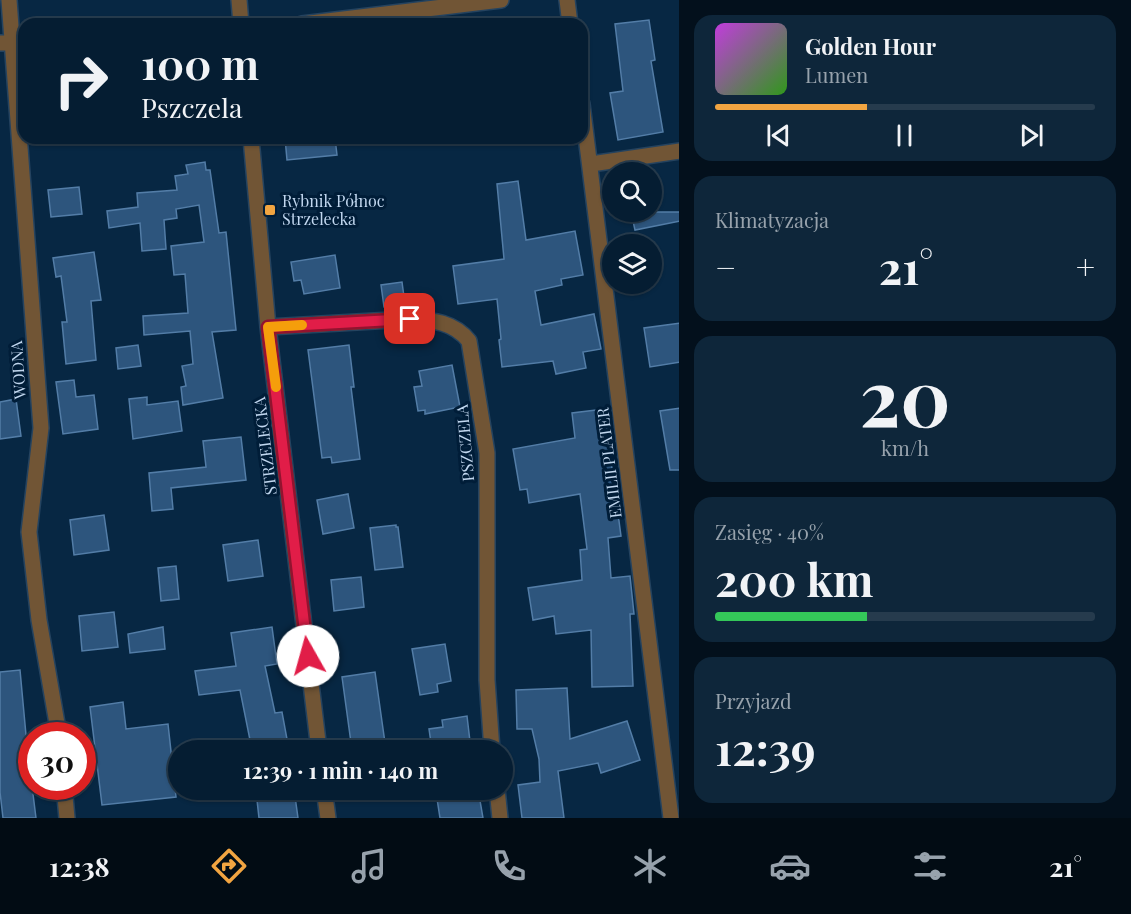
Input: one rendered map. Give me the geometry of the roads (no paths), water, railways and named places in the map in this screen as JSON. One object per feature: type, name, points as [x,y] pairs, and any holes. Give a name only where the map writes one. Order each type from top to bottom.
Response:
[{"type":"street","name":"WODNA","points":[[9,0],[18,123]]},
{"type":"street","points":[[239,0],[240,18]]},
{"type":"street","points":[[352,18],[501,0]]},
{"type":"street","points":[[567,0],[569,18]]},
{"type":"street","name":"WODNA","points":[[20,144],[41,428],[29,532],[39,620],[57,722]]},
{"type":"street","name":"STRZELECKA","points":[[252,144],[268,327],[318,740]]},
{"type":"street","name":"EMILII PLATER","points":[[588,144],[671,818]]},
{"type":"street","points":[[591,165],[679,151]]},
{"type":"street","name":"PSZCZELA","points":[[268,327],[410,319],[430,320],[448,325],[469,341],[487,453],[487,680],[491,740]]},
{"type":"street","points":[[65,800],[67,818]]},
{"type":"street","points":[[326,800],[328,818]]},
{"type":"street","points":[[498,800],[500,818]]},
{"type":"place","name":"Rybnik Północ Strzelecka","points":[[270,210]]}]
